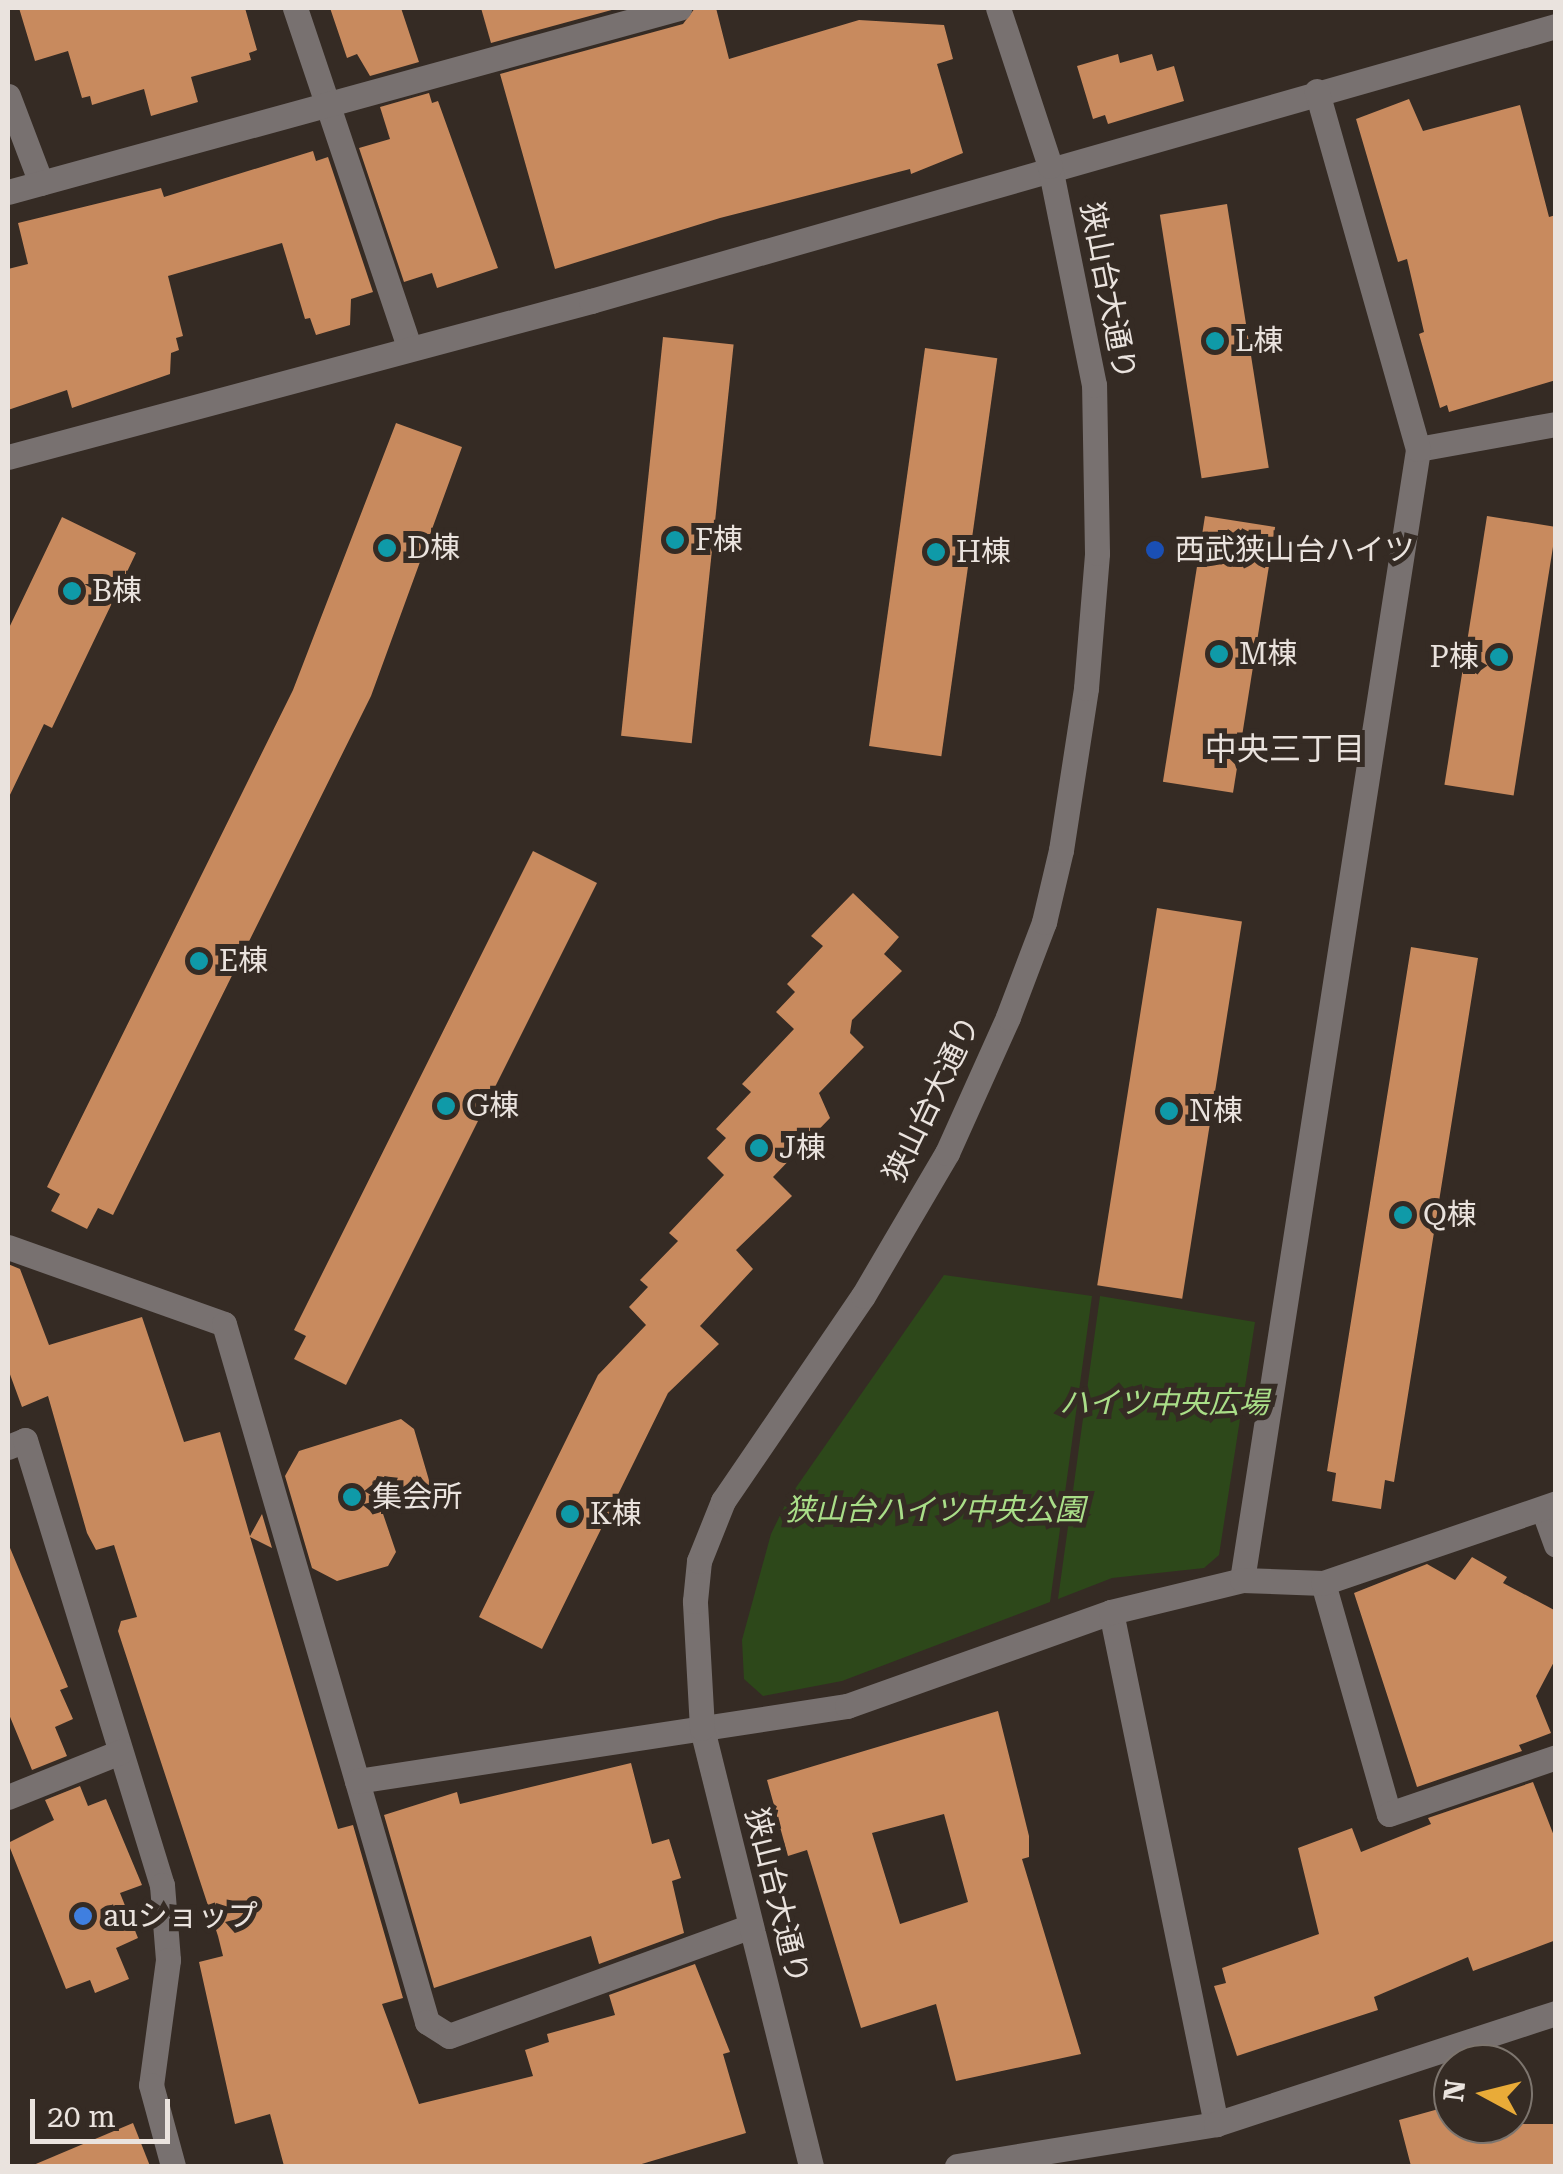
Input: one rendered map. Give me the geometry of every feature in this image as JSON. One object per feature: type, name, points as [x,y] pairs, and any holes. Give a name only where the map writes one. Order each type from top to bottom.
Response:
[{"type":"street","points":[[295,8],[409,346]]},
{"type":"street","points":[[8,192],[645,12],[679,8]]},
{"type":"street","name":"狭山台大通り","points":[[812,2166],[702,1728],[695,1601],[700,1561],[722,1501],[864,1296],[946,1154],[1008,1017],[1051,898],[1086,688],[1098,461],[1082,303],[1050,166],[998,8]]},
{"type":"street","points":[[8,457],[292,384],[409,346],[591,302],[1050,166],[1556,26]]},
{"type":"street","points":[[1242,1580],[1418,450],[1317,92]]},
{"type":"street","points":[[8,96],[42,183]]},
{"type":"street","points":[[1418,450],[1556,424]]},
{"type":"street","points":[[8,1247],[224,1324],[427,2022],[449,2036],[751,1926]]},
{"type":"street","points":[[8,1446],[25,1440],[162,1885],[168,1960],[151,2085],[173,2166]]},
{"type":"street","points":[[356,1781],[847,1706],[1111,1612],[1242,1580],[1323,1583],[1549,1506],[1556,1546]]},
{"type":"street","points":[[1323,1583],[1389,1814],[1556,1757]]},
{"type":"street","points":[[1111,1612],[1216,2124]]},
{"type":"street","points":[[8,1797],[120,1752]]},
{"type":"street","points":[[958,2166],[1216,2124],[1556,2014]]},
{"type":"green space","name":"狭山台ハイツ中央公園","points":[[944,1275],[1092,1296],[1050,1602],[842,1681],[763,1696],[744,1679],[742,1640],[771,1534],[788,1499]]},
{"type":"green space","name":"ハイツ中央広場","points":[[1100,1296],[1255,1322],[1219,1555],[1204,1568],[1112,1578],[1058,1599]]},
{"type":"building","points":[[19,8],[245,8],[257,50],[249,53],[251,60],[191,77],[198,102],[151,116],[144,89],[92,105],[90,96],[82,98],[68,51],[35,61]]},
{"type":"building","points":[[330,8],[401,8],[419,62],[370,76],[357,54],[347,58]]},
{"type":"building","points":[[481,8],[619,8],[491,43]]},
{"type":"building","points":[[695,8],[716,8],[729,59],[859,20],[944,25],[953,59],[937,64],[963,153],[911,174],[910,169],[720,218],[555,269],[500,74],[683,24]]},
{"type":"building","points":[[1118,54],[1120,63],[1152,54],[1157,71],[1174,66],[1184,101],[1108,124],[1105,115],[1093,119],[1077,66]]},
{"type":"building","points":[[429,93],[432,103],[438,101],[498,268],[437,288],[432,273],[404,282],[359,148],[390,139],[380,107]]},
{"type":"building","points":[[1409,99],[1423,131],[1520,105],[1549,217],[1556,215],[1556,380],[1449,412],[1447,405],[1440,408],[1419,334],[1424,332],[1407,259],[1398,262],[1356,119]]},
{"type":"building","points":[[313,151],[316,161],[328,157],[373,292],[351,299],[350,325],[316,335],[310,318],[305,319],[282,243],[168,276],[183,336],[176,338],[179,350],[171,353],[170,374],[72,408],[67,390],[8,410],[8,269],[28,264],[18,223],[161,188],[164,197]]},
{"type":"building","name":"L棟","points":[[1227,204],[1269,468],[1202,478],[1160,215]]},
{"type":"building","name":"F棟","points":[[663,337],[734,344],[692,743],[621,736]]},
{"type":"building","name":"H棟","points":[[925,348],[997,358],[941,756],[869,746]]},
{"type":"building","name":"E棟","points":[[396,423],[462,447],[371,696],[113,1215],[98,1208],[87,1229],[51,1211],[60,1194],[47,1187],[293,690]]},
{"type":"building","name":"M棟","points":[[1205,516],[1275,527],[1233,793],[1163,782]]},
{"type":"building","name":"P棟","points":[[1487,516],[1556,527],[1514,796],[1444,785]]},
{"type":"building","name":"B棟","points":[[62,517],[136,553],[52,728],[44,724],[8,799],[8,630]]},
{"type":"building","name":"G棟","points":[[533,851],[597,883],[346,1385],[294,1359],[306,1336],[294,1330]]},
{"type":"building","name":"J棟","points":[[853,893],[899,937],[884,954],[902,971],[852,1020],[850,1033],[864,1047],[819,1093],[830,1118],[773,1177],[792,1196],[736,1250],[753,1269],[700,1326],[719,1344],[668,1393],[542,1649],[479,1617],[598,1375],[646,1325],[629,1307],[648,1287],[640,1280],[678,1241],[669,1233],[724,1175],[707,1158],[726,1138],[716,1129],[751,1092],[742,1084],[794,1029],[776,1012],[795,992],[787,984],[823,946],[811,936]]},
{"type":"building","name":"N棟","points":[[1157,908],[1242,921],[1182,1299],[1097,1285]]},
{"type":"building","name":"Q棟","points":[[1411,947],[1478,958],[1394,1482],[1385,1480],[1381,1509],[1332,1501],[1336,1473],[1327,1471]]},
{"type":"building","points":[[8,1264],[20,1269],[49,1345],[142,1317],[184,1442],[220,1432],[250,1536],[262,1514],[272,1548],[250,1537],[338,1829],[353,1825],[403,1998],[382,2004],[419,2104],[533,2076],[525,2050],[549,2042],[547,2034],[615,2015],[609,1995],[695,1964],[730,2052],[723,2054],[746,2133],[635,2166],[284,2166],[270,2114],[235,2124],[199,1962],[223,1956],[118,1631],[121,1621],[137,1617],[114,1545],[96,1550],[87,1533],[48,1396],[22,1407],[8,1369]]},
{"type":"building","name":"集会所","points":[[401,1419],[414,1429],[431,1487],[380,1505],[396,1552],[388,1566],[337,1581],[312,1568],[285,1476],[299,1451]]},
{"type":"building","points":[[8,1543],[68,1687],[60,1690],[73,1719],[55,1727],[67,1756],[32,1770],[8,1712]]},
{"type":"building","points":[[1472,1557],[1507,1577],[1503,1583],[1556,1611],[1556,1658],[1536,1696],[1551,1733],[1519,1745],[1522,1751],[1417,1787],[1354,1593],[1427,1564],[1455,1580]]},
{"type":"building","points":[[998,1711],[1029,1836],[1029,1857],[1022,1859],[1081,2054],[956,2081],[936,2004],[861,2028],[807,1850],[788,1856],[767,1780]],"holes":[[[944,1814],[968,1902],[900,1924],[872,1833]]]},
{"type":"building","points":[[631,1763],[652,1844],[669,1839],[681,1878],[672,1881],[684,1933],[599,1964],[591,1936],[434,1988],[384,1815],[457,1792],[460,1804]]},
{"type":"building","points":[[1533,1782],[1556,1841],[1556,1940],[1473,1971],[1468,1957],[1374,1997],[1378,2010],[1237,2056],[1214,1986],[1226,1983],[1222,1968],[1319,1934],[1298,1848],[1352,1828],[1361,1852],[1431,1824],[1428,1818]]},
{"type":"building","name":"auショップ","points":[[80,1786],[88,1806],[106,1799],[142,1885],[120,1893],[138,1938],[116,1948],[129,1979],[95,1993],[90,1980],[66,1989],[8,1843],[54,1820],[45,1800]]},
{"type":"building","points":[[1433,2111],[1433,2144],[1533,2144],[1533,2124],[1556,2124],[1556,2166],[1411,2166],[1399,2120]]},
{"type":"building","points":[[133,2123],[150,2166],[31,2166]]},
{"type":"place","name":"L棟","points":[[1215,341]]},
{"type":"place","name":"F棟","points":[[675,540]]},
{"type":"place","name":"D棟","points":[[387,548]]},
{"type":"place","name":"西武狭山台ハイツ","points":[[1155,550]]},
{"type":"place","name":"H棟","points":[[936,552]]},
{"type":"place","name":"B棟","points":[[72,591]]},
{"type":"place","name":"M棟","points":[[1219,654]]},
{"type":"place","name":"P棟","points":[[1499,657]]},
{"type":"place","name":"E棟","points":[[199,961]]},
{"type":"place","name":"G棟","points":[[446,1106]]},
{"type":"place","name":"N棟","points":[[1169,1111]]},
{"type":"place","name":"J棟","points":[[759,1148]]},
{"type":"place","name":"Q棟","points":[[1403,1215]]},
{"type":"place","name":"集会所","points":[[352,1497]]},
{"type":"place","name":"K棟","points":[[570,1514]]},
{"type":"place","name":"auショップ","points":[[83,1916]]},
{"type":"district","name":"中央三丁目","points":[[1285,749]]}]
